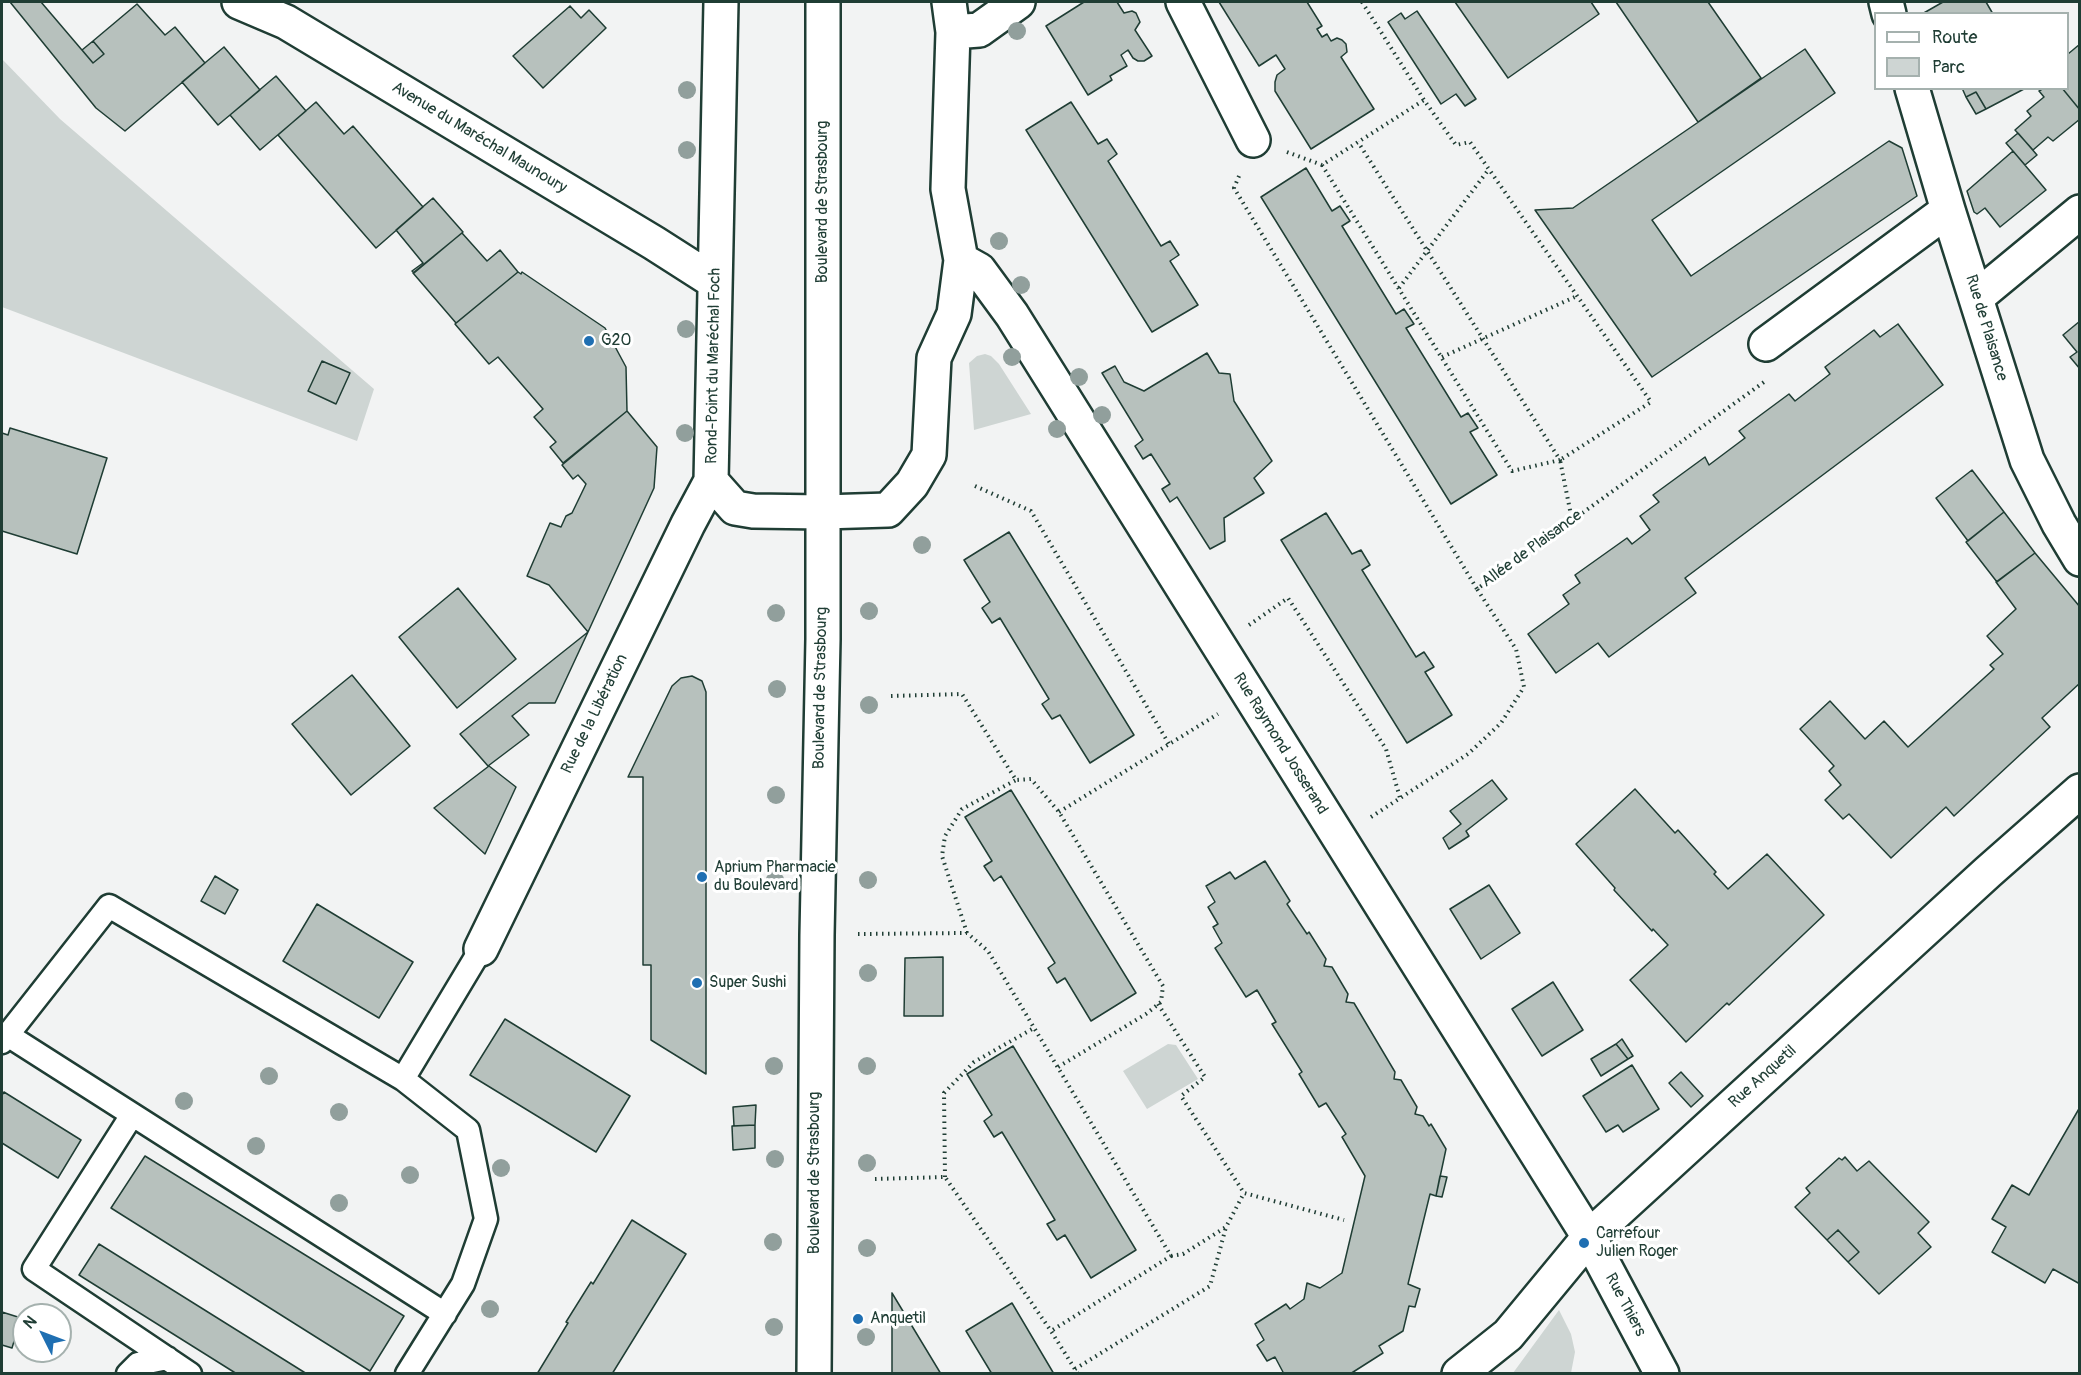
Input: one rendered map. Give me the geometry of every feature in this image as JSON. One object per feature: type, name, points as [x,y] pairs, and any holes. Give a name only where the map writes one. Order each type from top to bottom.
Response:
[{"type":"street","name":"Avenue du Maréchal Maunoury","points":[[239,2],[286,22],[716,282]]},
{"type":"street","name":"Rond-Point du Maréchal Foch","points":[[721,2],[711,481],[735,508],[753,511],[888,510],[912,484],[929,455],[934,358],[954,314],[961,260],[948,189],[951,17]]},
{"type":"street","name":"Boulevard de Strasbourg","points":[[814,1374],[823,512],[823,2]]},
{"type":"street","points":[[951,17],[979,30],[1017,2]]},
{"type":"street","points":[[1183,2],[1253,140]]},
{"type":"street","name":"Rue de Plaisance","points":[[1913,90],[2027,460],[2079,559]]},
{"type":"street","points":[[1766,344],[1948,210]]},
{"type":"street","points":[[1977,297],[2079,212]]},
{"type":"street","name":"Rue Raymond Josserand","points":[[961,260],[979,270],[1008,310],[1589,1237]]},
{"type":"street","name":"Rue de la Libération","points":[[481,949],[682,535],[711,481]]},
{"type":"street","name":"Rue Anquetil","points":[[1475,1368],[1508,1335],[1589,1237],[2079,791]]},
{"type":"street","name":"Rue Thiers","points":[[1589,1237],[1662,1374]]},
{"type":"lane","points":[[407,1374],[445,1314],[463,1284],[486,1219],[468,1130],[403,1079],[109,906],[4,1038],[132,1115],[445,1314]]},
{"type":"lane","points":[[403,1079],[481,949]]},
{"type":"lane","points":[[132,1115],[34,1269],[190,1374]]},
{"type":"lane","points":[[128,1374],[138,1364],[167,1358]]},
{"type":"path","points":[[1253,140],[1322,165],[1512,471],[1560,460],[1651,402],[1470,142],[1456,145],[1424,100],[1362,2]]},
{"type":"path","points":[[1322,165],[1424,100]]},
{"type":"path","name":"Allée de Plaisance","points":[[1253,140],[1234,188],[1477,588],[1767,379],[1766,344]]},
{"type":"path","points":[[1358,142],[1560,460],[1572,520]]},
{"type":"path","points":[[1399,288],[1489,169]]},
{"type":"path","points":[[1442,357],[1577,296]]},
{"type":"path","points":[[975,486],[1031,511],[1169,744]]},
{"type":"path","points":[[1339,837],[1468,754],[1501,723],[1524,687],[1516,649],[1477,588]]},
{"type":"path","points":[[1219,645],[1288,598],[1386,748],[1400,798]]},
{"type":"path","points":[[891,696],[962,694],[1016,780]]},
{"type":"path","points":[[1059,812],[1249,695]]},
{"type":"path","points":[[1058,1067],[1146,1014],[1161,1002],[1163,986],[1059,812],[1031,779],[1016,780],[962,808],[945,836],[942,856],[967,933],[988,951],[1171,1256]]},
{"type":"path","points":[[858,934],[967,933]]},
{"type":"path","points":[[1158,1004],[1205,1077],[1181,1096],[1244,1193],[1344,1220]]},
{"type":"path","points":[[1034,1028],[974,1062],[945,1093],[945,1177],[1052,1331],[1078,1374]]},
{"type":"path","points":[[875,1179],[945,1177]]},
{"type":"path","points":[[1075,1369],[1210,1286],[1226,1227],[1244,1193]]},
{"type":"path","points":[[1052,1331],[1171,1256],[1183,1254],[1226,1227]]},
{"type":"green space","points":[[2,59],[60,119],[374,389],[357,441],[2,307]]},
{"type":"green space","points":[[985,354],[991,356],[999,364],[1031,414],[974,430],[969,363],[977,356]]},
{"type":"green space","points":[[1168,1044],[1176,1045],[1198,1079],[1147,1109],[1123,1071]]},
{"type":"green space","points":[[1559,1310],[1571,1334],[1575,1352],[1571,1373],[1513,1373]]},
{"type":"building","points":[[10,2],[41,2],[93,63],[104,54],[93,41],[137,4],[165,35],[175,27],[205,63],[125,131],[96,108]]},
{"type":"building","points":[[1084,2],[1117,2],[1124,13],[1132,11],[1136,13],[1140,22],[1135,30],[1152,56],[1144,61],[1138,61],[1128,50],[1121,55],[1127,66],[1110,76],[1112,80],[1088,95],[1046,26]]},
{"type":"building","points":[[1219,2],[1307,2],[1322,26],[1317,29],[1322,37],[1327,34],[1331,41],[1337,38],[1346,44],[1347,52],[1341,57],[1374,109],[1311,149],[1275,91],[1277,75],[1285,69],[1276,55],[1259,66]]},
{"type":"building","points":[[1455,2],[1591,2],[1599,14],[1508,78]]},
{"type":"building","points":[[1616,2],[1708,2],[1761,78],[1698,122]]},
{"type":"building","points":[[1943,2],[1986,2],[1992,12],[1926,12]]},
{"type":"building","points":[[570,6],[581,18],[589,10],[606,28],[543,88],[513,56]]},
{"type":"building","points":[[1417,11],[1476,99],[1465,106],[1456,94],[1441,104],[1388,22],[1401,13],[1405,19]]},
{"type":"building","points":[[93,41],[104,54],[93,63],[82,50]]},
{"type":"building","points":[[2080,44],[2080,110],[2064,90],[2069,90],[2069,53]]},
{"type":"building","points":[[224,47],[260,90],[218,125],[182,82]]},
{"type":"building","points":[[1805,49],[1835,93],[1652,220],[1691,276],[1889,141],[1902,148],[1917,196],[1652,377],[1535,210],[1573,208]]},
{"type":"building","points":[[276,76],[306,111],[260,150],[230,115]]},
{"type":"building","points":[[1963,90],[2022,90],[1986,109],[1976,92],[1966,97]]},
{"type":"building","points":[[2064,90],[2080,110],[2080,119],[2053,141],[2048,137],[2033,150],[2015,130],[2031,116],[2027,111],[2044,97],[2039,91]]},
{"type":"building","points":[[1976,92],[1986,109],[1976,114],[1966,97]]},
{"type":"building","points":[[316,102],[344,134],[353,126],[423,207],[376,248],[278,135]]},
{"type":"building","points":[[1071,102],[1098,144],[1107,139],[1117,154],[1108,161],[1161,246],[1170,241],[1179,255],[1170,261],[1198,305],[1152,332],[1026,130]]},
{"type":"building","points":[[2018,133],[2037,155],[2025,165],[2006,143]]},
{"type":"building","points":[[2013,151],[2046,190],[2000,227],[1985,208],[1977,214],[1974,212],[1967,191]]},
{"type":"building","points":[[1306,168],[1332,211],[1340,206],[1350,221],[1342,226],[1396,314],[1404,309],[1414,324],[1406,328],[1461,417],[1468,413],[1478,428],[1470,432],[1497,475],[1451,504],[1261,197]]},
{"type":"building","points":[[433,198],[463,232],[414,273],[412,271],[423,263],[396,230]]},
{"type":"building","points":[[462,233],[487,261],[500,250],[518,272],[456,323],[413,273]]},
{"type":"building","points":[[518,272],[521,274],[522,272],[605,328],[626,367],[627,411],[563,463],[550,447],[556,442],[534,417],[543,409],[498,357],[489,364],[455,324]]},
{"type":"building","points":[[2080,321],[2080,369],[2070,357],[2077,352],[2063,335]]},
{"type":"building","points":[[1898,324],[1943,385],[1685,578],[1696,593],[1609,657],[1598,643],[1556,673],[1528,634],[1569,604],[1563,595],[1580,583],[1575,575],[1627,538],[1632,544],[1650,530],[1640,516],[1659,502],[1653,495],[1705,457],[1709,465],[1745,438],[1739,431],[1789,394],[1795,401],[1830,374],[1825,367],[1874,330],[1880,337]]},
{"type":"building","points":[[1207,353],[1219,373],[1230,374],[1234,401],[1272,461],[1254,478],[1264,493],[1224,518],[1225,541],[1210,549],[1177,497],[1170,502],[1162,489],[1170,484],[1151,454],[1143,459],[1135,446],[1143,440],[1102,373],[1115,366],[1124,382],[1144,391]]},
{"type":"building","points":[[322,361],[350,373],[336,404],[308,391]]},
{"type":"building","points":[[627,411],[657,447],[654,488],[588,632],[549,585],[527,576],[550,523],[561,527],[566,516],[572,513],[586,484],[578,475],[573,479],[562,465]]},
{"type":"building","points":[[10,428],[107,458],[77,554],[2,531],[2,433],[8,435]]},
{"type":"building","points":[[1972,470],[2004,512],[1968,541],[1936,498]]},
{"type":"building","points":[[2004,512],[2035,553],[1997,582],[1966,542]]},
{"type":"building","points":[[1326,513],[1352,554],[1361,550],[1370,565],[1362,570],[1416,657],[1424,652],[1434,667],[1425,672],[1452,715],[1407,743],[1281,540]]},
{"type":"building","points":[[1009,532],[1134,735],[1090,763],[1060,715],[1052,719],[1042,704],[1049,699],[1000,618],[992,623],[982,608],[990,602],[964,560]]},
{"type":"building","points":[[2035,553],[2080,607],[2080,683],[2042,718],[2050,727],[1954,816],[1946,807],[1891,858],[1849,814],[1843,819],[1825,800],[1841,785],[1829,771],[1834,766],[1800,729],[1830,701],[1865,739],[1884,721],[1908,747],[1994,669],[1990,665],[2003,654],[1987,636],[2016,609],[1996,582]]},
{"type":"building","points":[[458,588],[516,659],[457,708],[399,637]]},
{"type":"building","points":[[588,632],[555,703],[529,703],[512,716],[529,735],[488,766],[460,734]]},
{"type":"building","points":[[352,675],[410,746],[351,795],[292,724]]},
{"type":"building","points":[[692,676],[702,681],[706,692],[706,1074],[651,1040],[651,965],[643,965],[643,777],[628,777],[672,686],[681,678]]},
{"type":"building","points":[[489,766],[516,787],[485,854],[434,808]]},
{"type":"building","points":[[1492,780],[1507,799],[1466,831],[1469,836],[1449,849],[1443,838],[1461,824],[1450,811]]},
{"type":"building","points":[[1635,789],[1675,833],[1678,830],[1716,872],[1714,874],[1728,889],[1767,854],[1824,915],[1729,1005],[1727,1003],[1686,1042],[1630,980],[1668,945],[1614,890],[1615,888],[1576,844]]},
{"type":"building","points":[[1011,790],[1136,993],[1091,1021],[1065,978],[1057,983],[1048,968],[1055,963],[1001,876],[994,881],[984,866],[992,861],[965,817]]},
{"type":"building","points":[[1265,861],[1290,901],[1287,904],[1326,959],[1324,966],[1332,967],[1348,994],[1346,1002],[1354,1003],[1395,1072],[1394,1079],[1401,1080],[1417,1107],[1415,1114],[1423,1116],[1429,1126],[1431,1124],[1446,1149],[1436,1196],[1430,1194],[1408,1284],[1420,1289],[1415,1307],[1409,1306],[1403,1331],[1379,1346],[1383,1353],[1350,1374],[1284,1374],[1275,1357],[1267,1361],[1257,1345],[1264,1340],[1255,1324],[1286,1304],[1290,1309],[1304,1299],[1307,1283],[1320,1288],[1342,1273],[1365,1176],[1342,1137],[1346,1134],[1326,1103],[1319,1107],[1299,1074],[1302,1072],[1272,1024],[1276,1022],[1257,990],[1246,997],[1215,948],[1222,943],[1213,927],[1218,924],[1208,907],[1215,902],[1206,886],[1230,872],[1235,879]]},
{"type":"building","points":[[215,876],[238,890],[225,914],[201,901]]},
{"type":"building","points":[[1489,885],[1520,933],[1481,959],[1450,909]]},
{"type":"building","points":[[317,904],[413,962],[379,1018],[283,961]]},
{"type":"building","points":[[943,957],[943,1016],[904,1016],[905,958]]},
{"type":"building","points":[[1553,982],[1583,1030],[1542,1056],[1512,1009]]},
{"type":"building","points":[[505,1019],[630,1096],[596,1152],[470,1075]]},
{"type":"building","points":[[1622,1039],[1633,1056],[1628,1059],[1616,1044]]},
{"type":"building","points":[[1616,1044],[1628,1059],[1601,1076],[1591,1059]]},
{"type":"building","points":[[1013,1046],[1136,1250],[1091,1278],[1065,1235],[1057,1240],[1047,1224],[1055,1220],[1002,1132],[994,1137],[984,1121],[992,1115],[967,1074]]},
{"type":"building","points":[[1632,1065],[1659,1109],[1623,1132],[1618,1125],[1606,1132],[1583,1096]]},
{"type":"building","points":[[1681,1072],[1703,1096],[1691,1107],[1669,1083]]},
{"type":"building","points":[[4,1092],[81,1140],[58,1178],[2,1143],[2,1095]]},
{"type":"building","points":[[756,1105],[755,1125],[734,1126],[733,1107]]},
{"type":"building","points":[[2080,1107],[2080,1284],[2053,1269],[2045,1283],[1992,1252],[2006,1227],[1992,1219],[2012,1185],[2029,1195]]},
{"type":"building","points":[[755,1125],[755,1148],[733,1150],[732,1126]]},
{"type":"building","points":[[145,1156],[404,1316],[370,1371],[111,1208]]},
{"type":"building","points":[[1845,1157],[1857,1171],[1869,1161],[1929,1222],[1918,1233],[1931,1247],[1879,1294],[1848,1262],[1859,1252],[1838,1230],[1827,1240],[1795,1207],[1810,1193],[1806,1188],[1839,1158],[1842,1160]]},
{"type":"building","points":[[1440,1176],[1447,1177],[1442,1197],[1436,1196]]},
{"type":"building","points":[[632,1220],[686,1254],[612,1374],[537,1374],[568,1323],[566,1322],[591,1282],[593,1284]]},
{"type":"building","points":[[1838,1230],[1859,1252],[1848,1262],[1827,1240]]},
{"type":"building","points":[[99,1244],[307,1374],[237,1374],[79,1275]]},
{"type":"building","points":[[892,1293],[941,1374],[892,1374]]},
{"type":"building","points":[[1012,1303],[1054,1374],[992,1374],[966,1331]]},
{"type":"building","points":[[2,1312],[12,1315],[12,1348],[2,1345]]},
{"type":"place","name":"G20","points":[[589,341]]},
{"type":"place","name":"Aprium Pharmacie du Boulevard","points":[[702,877]]},
{"type":"place","name":"Super Sushi","points":[[697,983]]},
{"type":"place","name":"Carrefour Julien Roger","points":[[1584,1243]]},
{"type":"place","name":"Anquetil","points":[[858,1319]]}]
